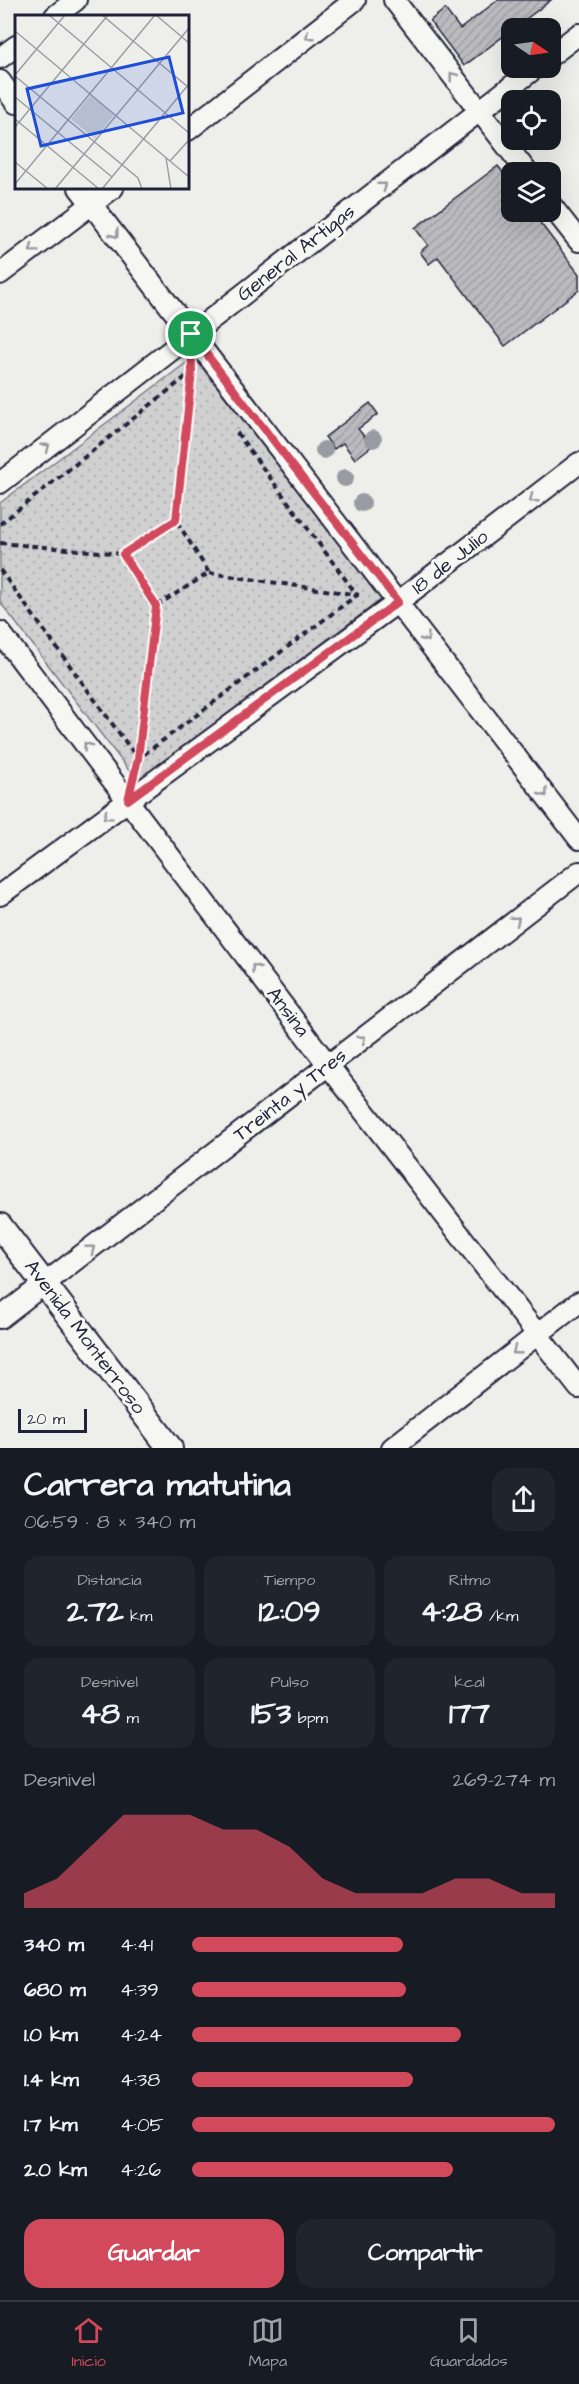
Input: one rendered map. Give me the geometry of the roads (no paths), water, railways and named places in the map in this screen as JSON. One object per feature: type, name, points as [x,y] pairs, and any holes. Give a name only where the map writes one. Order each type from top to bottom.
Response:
[{"type":"street","points":[[56,15],[76,0]]},
{"type":"street","points":[[189,129],[356,0]]},
{"type":"street","points":[[394,0],[519,162]]},
{"type":"street","points":[[561,48],[579,34]]},
{"type":"street","points":[[0,58],[15,47]]},
{"type":"street","name":"General Artigas","points":[[0,483],[522,78]]},
{"type":"street","points":[[0,81],[15,103]]},
{"type":"street","points":[[80,189],[579,839]]},
{"type":"street","points":[[0,274],[112,189]]},
{"type":"street","points":[[561,218],[579,241]]},
{"type":"street","name":"18 de Julio","points":[[0,895],[398,602],[579,463]]},
{"type":"street","name":"Ansina","points":[[0,632],[328,1065],[579,1388]]},
{"type":"street","name":"Treinta y Tres","points":[[0,1318],[579,872]]},
{"type":"street","name":"Avenida Monterroso","points":[[0,1226],[170,1448]]},
{"type":"street","points":[[392,1448],[579,1302]]}]
